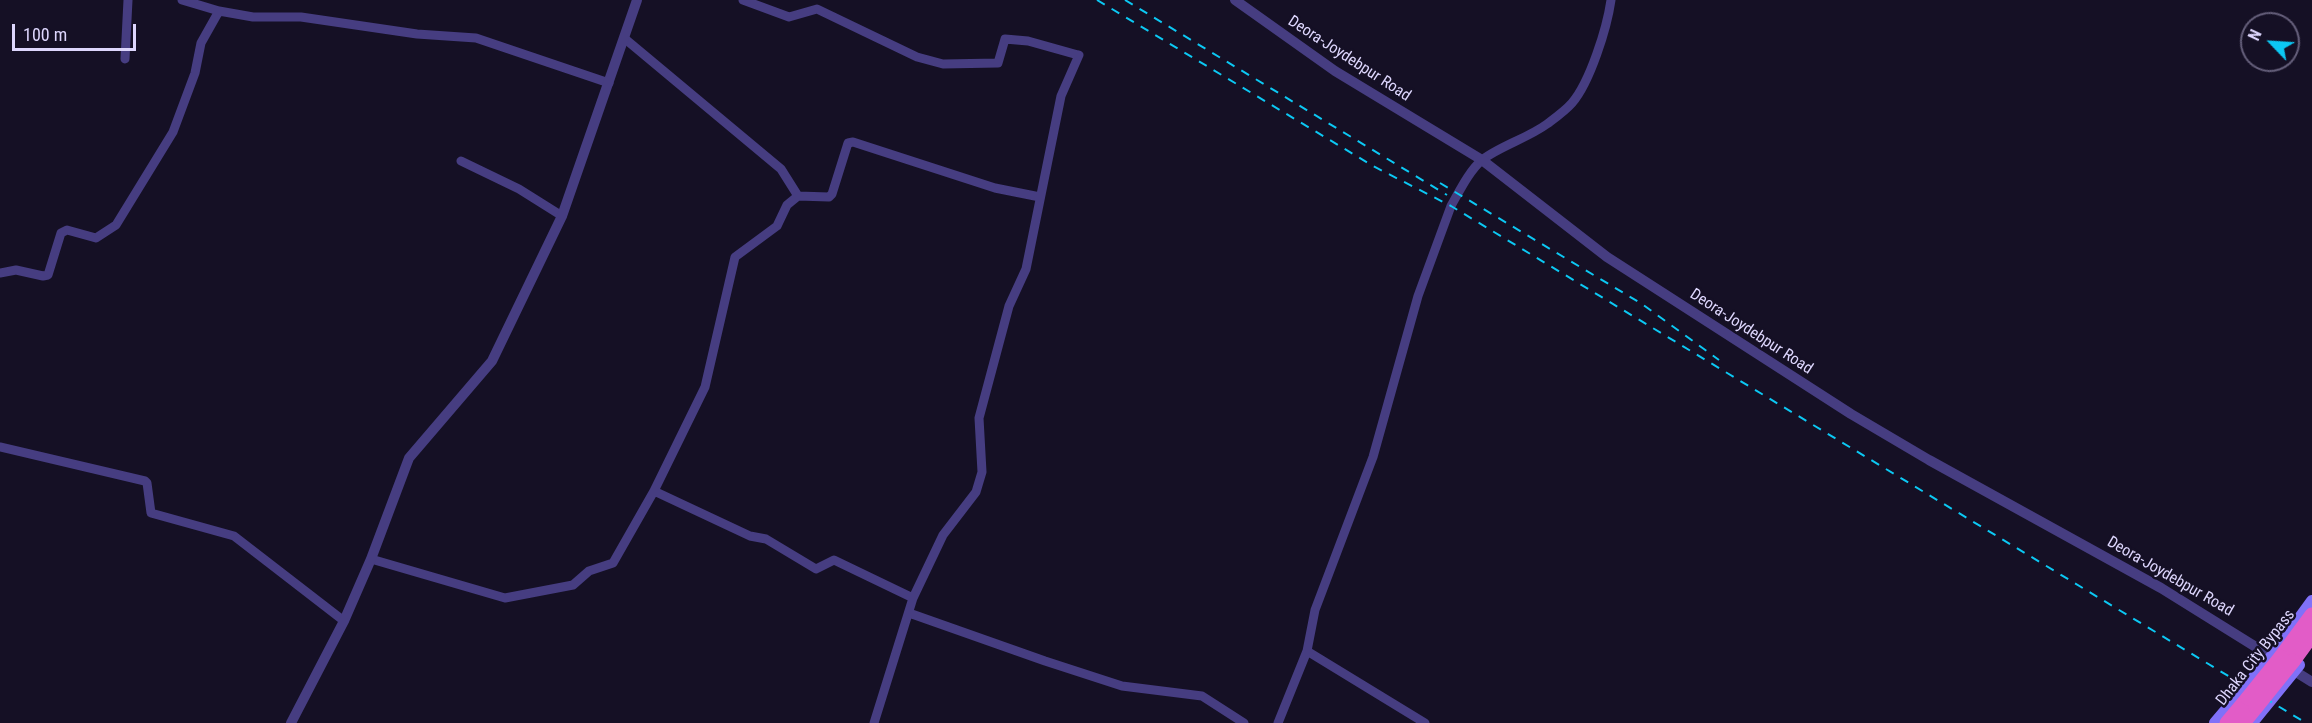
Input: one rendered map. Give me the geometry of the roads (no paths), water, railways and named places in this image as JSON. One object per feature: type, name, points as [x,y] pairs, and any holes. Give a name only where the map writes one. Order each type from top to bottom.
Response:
[{"type":"highway","name":"Dhaka City Bypass","points":[[2285,661],[2312,615]]},
{"type":"highway","points":[[2243,723],[2252,703],[2285,661],[2312,635]]},
{"type":"highway","name":"Dhaka City Bypass","points":[[2227,723],[2252,703]]},
{"type":"main road","points":[[2251,723],[2285,661],[2312,602]]},
{"type":"main road","points":[[2215,723],[2285,661],[2312,647]]},
{"type":"street","points":[[125,59],[128,0]]},
{"type":"street","points":[[182,0],[219,11],[254,17],[301,17],[417,34],[478,38],[609,83]]},
{"type":"street","points":[[291,723],[344,621],[371,559],[409,458],[492,361],[562,216],[637,0]]},
{"type":"street","points":[[742,0],[789,17],[817,9],[917,57],[943,64],[998,63],[1005,39],[1028,41],[1079,55],[1061,96],[1026,269],[1009,306],[979,418],[982,472],[976,492],[943,535],[913,598],[874,723]]},
{"type":"street","points":[[1278,723],[1306,651],[1315,610],[1373,457],[1418,296],[1451,206],[1482,160],[1546,125],[1572,103],[1580,92],[1601,41],[1609,18],[1611,0]]},
{"type":"street","name":"Deora-Joydebpur Road","points":[[1243,2],[1335,71],[1482,160],[1607,257],[1851,414],[1929,460],[2161,588],[2285,661],[2312,682]]},
{"type":"street","points":[[0,273],[13,270],[48,275],[61,232],[67,230],[96,238],[116,225],[173,132],[195,73],[201,43],[219,11]]},
{"type":"street","points":[[624,38],[781,169],[798,196]]},
{"type":"street","points":[[371,559],[502,598],[573,585],[589,572],[613,562],[654,491],[705,387],[735,257],[777,226],[787,205],[798,196],[829,197],[832,194],[846,146],[853,142],[995,189],[1040,197]]},
{"type":"street","points":[[461,161],[519,189],[562,216]]},
{"type":"street","points":[[0,447],[145,481],[152,513],[234,536],[344,621]]},
{"type":"street","points":[[654,491],[750,536],[766,539],[816,569],[834,560],[913,598]]},
{"type":"street","points":[[909,613],[1122,686],[1202,696],[1244,723]]},
{"type":"street","points":[[1306,651],[1425,723]]},
{"type":"railway","points":[[1097,0],[1373,166],[1451,206],[2306,723]]},
{"type":"railway","points":[[1125,0],[1447,195]]},
{"type":"railway","points":[[1440,183],[1642,304],[1719,360]]}]
